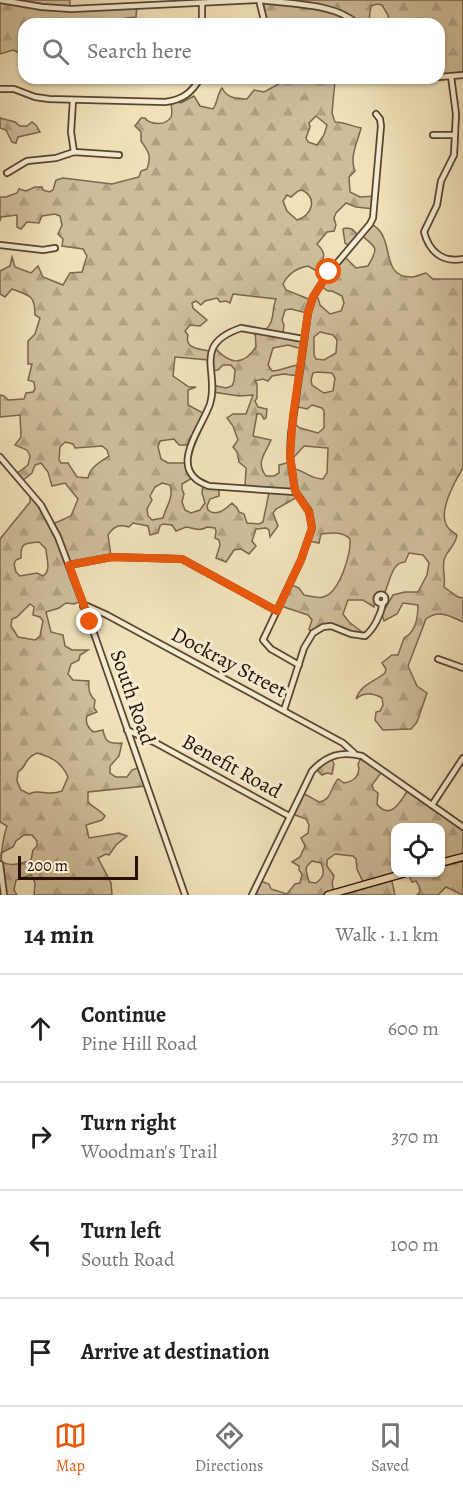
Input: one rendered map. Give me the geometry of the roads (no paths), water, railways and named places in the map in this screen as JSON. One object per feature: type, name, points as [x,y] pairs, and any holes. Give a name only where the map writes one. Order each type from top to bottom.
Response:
[{"type":"main road","points":[[445,862],[463,857]]},
{"type":"main road","points":[[328,895],[394,877]]},
{"type":"street","points":[[0,0],[55,9],[258,0],[334,11],[349,18]]},
{"type":"street","points":[[258,0],[263,18]]},
{"type":"street","points":[[202,4],[202,18]]},
{"type":"street","points":[[445,76],[463,75]]},
{"type":"street","points":[[451,76],[456,114],[454,155],[441,181],[437,205],[424,232],[429,247],[434,253],[450,259],[463,259]]},
{"type":"street","points":[[0,89],[14,90],[35,97],[73,100],[173,101],[188,94],[196,84]]},
{"type":"street","points":[[73,100],[71,132],[74,152]]},
{"type":"street","points":[[299,665],[265,644],[263,640],[301,560],[312,528],[309,512],[296,492],[290,465],[290,445],[303,339],[313,297],[326,276],[373,218],[381,126],[376,114]]},
{"type":"street","points":[[433,135],[455,135]]},
{"type":"street","points":[[7,172],[27,161],[56,158],[74,152],[119,155]]},
{"type":"street","points":[[0,245],[43,250],[55,248]]},
{"type":"street","points":[[296,492],[209,486],[200,483],[190,470],[187,456],[210,403],[212,389],[209,363],[210,353],[215,345],[222,338],[241,328],[303,339]]},
{"type":"street","name":"South Road","points":[[0,457],[40,505],[53,526],[69,565],[185,895]]},
{"type":"street","points":[[69,565],[112,557],[182,559],[277,611]]},
{"type":"street","points":[[284,710],[304,648],[313,633],[322,627],[331,626],[351,634],[365,636],[374,626],[383,607],[382,603]]},
{"type":"street","name":"Dockray Street","points":[[83,606],[107,615],[343,743],[355,754],[371,762],[463,828]]},
{"type":"street","points":[[438,659],[463,668]]},
{"type":"street","name":"Benefit Road","points":[[127,730],[156,743],[289,816]]},
{"type":"street","points":[[252,895],[305,783],[318,765],[322,760],[337,754],[355,754]]},
{"type":"street","points":[[432,805],[463,758]]},
{"type":"street","points":[[0,864],[4,895]]}]
